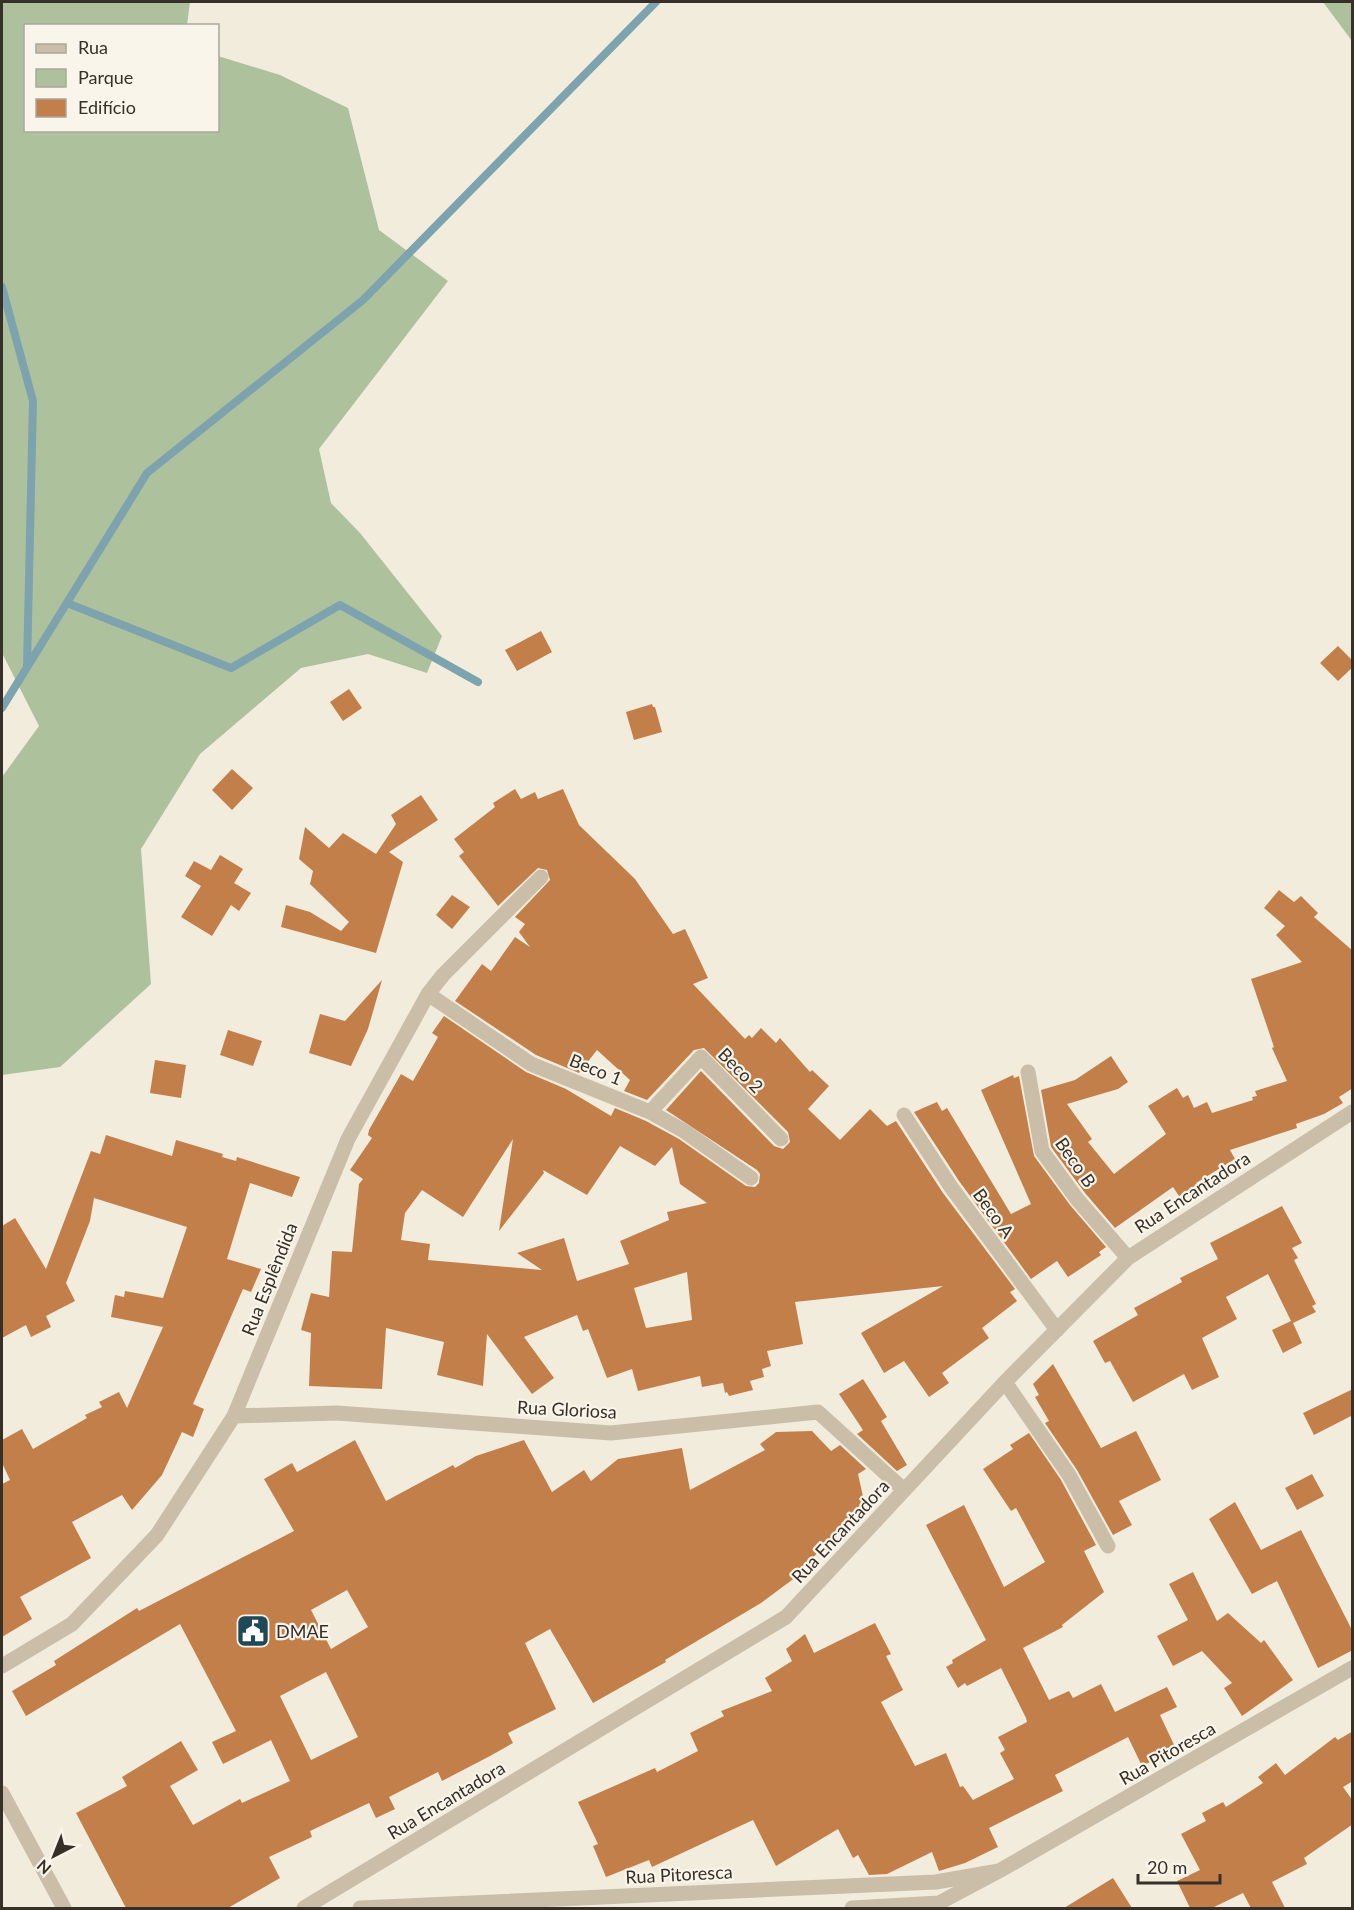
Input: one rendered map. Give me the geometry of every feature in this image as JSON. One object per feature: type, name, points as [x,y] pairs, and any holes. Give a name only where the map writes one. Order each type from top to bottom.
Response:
[{"type":"street","name":"Rua Esplêndida","points":[[2,1666],[72,1624],[157,1534],[234,1416],[348,1139],[428,994],[443,975],[541,877]]},
{"type":"street","name":"Beco 1","points":[[428,994],[531,1064],[650,1112],[684,1131],[751,1178]]},
{"type":"street","name":"Beco 2","points":[[650,1112],[701,1057],[781,1139]]},
{"type":"street","name":"Beco B","points":[[1028,1072],[1042,1151],[1077,1199],[1128,1258]]},
{"type":"street","name":"Rua Encantadora","points":[[304,1908],[786,1617],[1005,1382],[1128,1258],[1353,1112]]},
{"type":"street","name":"Beco A","points":[[904,1115],[951,1187],[1057,1330]]},
{"type":"street","points":[[1005,1382],[1069,1475],[1108,1546]]},
{"type":"street","name":"Rua Gloriosa","points":[[234,1416],[338,1413],[611,1433],[818,1412],[904,1490]]},
{"type":"street","name":"Rua Pitoresca","points":[[852,1908],[939,1903],[1353,1668]]},
{"type":"street","points":[[2,1793],[64,1908]]},
{"type":"street","name":"Rua Pitoresca","points":[[360,1908],[936,1882],[999,1871]]},
{"type":"green space","points":[[2,2],[190,2],[187,24],[24,24],[24,132],[219,132],[219,56],[280,75],[348,108],[379,230],[448,281],[319,449],[331,503],[360,533],[442,636],[427,673],[368,654],[301,668],[200,754],[141,849],[151,984],[60,1067],[2,1075],[2,777],[39,726],[2,653]]},
{"type":"green space","points":[[1323,2],[1352,2],[1352,41]]},
{"type":"building","points":[[541,631],[552,652],[517,671],[505,650]]},
{"type":"building","points":[[1338,646],[1353,661],[1353,667],[1338,681],[1320,663]]},
{"type":"building","points":[[349,689],[362,708],[343,721],[330,702]]},
{"type":"building","points":[[652,704],[655,707],[662,732],[634,740],[626,712]]},
{"type":"building","points":[[232,769],[253,788],[232,810],[212,790]]},
{"type":"building","points":[[515,789],[521,799],[535,792],[538,799],[563,789],[579,825],[635,879],[673,934],[685,929],[708,978],[693,984],[745,1039],[749,1035],[752,1038],[761,1028],[776,1043],[780,1038],[810,1072],[812,1070],[829,1086],[808,1109],[840,1140],[870,1109],[887,1126],[896,1121],[943,1193],[1015,1289],[1010,1292],[1017,1301],[982,1328],[989,1338],[942,1373],[949,1383],[929,1397],[904,1361],[884,1373],[861,1333],[943,1286],[795,1302],[803,1344],[767,1351],[771,1366],[762,1369],[764,1377],[750,1381],[753,1390],[729,1396],[727,1392],[725,1393],[723,1383],[702,1387],[700,1376],[638,1391],[632,1369],[607,1378],[588,1329],[583,1331],[577,1315],[524,1337],[554,1378],[532,1394],[487,1334],[483,1386],[437,1375],[444,1342],[386,1328],[382,1389],[309,1386],[311,1333],[301,1330],[311,1293],[329,1297],[332,1251],[352,1252],[359,1184],[363,1179],[350,1170],[372,1138],[368,1135],[369,1130],[401,1074],[413,1081],[438,1037],[432,1033],[444,1016],[526,1072],[566,1089],[611,1116],[615,1108],[646,1121],[679,1139],[746,1186],[755,1187],[759,1183],[760,1174],[757,1170],[666,1110],[701,1071],[774,1146],[783,1149],[790,1142],[788,1132],[704,1048],[694,1050],[647,1100],[624,1091],[630,1080],[597,1050],[579,1073],[536,1055],[455,1001],[482,964],[491,971],[515,937],[530,947],[519,932],[525,924],[515,917],[550,880],[547,870],[538,868],[498,906],[459,856],[464,852],[454,839],[495,807],[493,803]],"holes":[[[513,1139],[499,1231],[544,1173],[543,1170],[587,1195],[620,1146],[655,1166],[672,1147],[680,1184],[707,1203],[667,1212],[669,1220],[620,1241],[629,1264],[577,1281],[564,1238],[517,1253],[542,1270],[428,1260],[430,1244],[401,1240],[405,1213],[422,1190],[463,1217]],[[687,1272],[692,1320],[646,1328],[634,1288]]]},
{"type":"building","points":[[421,795],[438,820],[389,852],[403,862],[376,953],[281,927],[286,905],[310,912],[341,931],[349,922],[310,884],[313,871],[299,859],[305,827],[329,848],[343,833],[376,854],[396,824],[391,815]]},
{"type":"building","points":[[220,855],[243,869],[234,883],[251,893],[239,911],[231,905],[212,936],[181,917],[201,886],[185,876],[194,861],[211,870]]},
{"type":"building","points":[[1279,890],[1294,902],[1301,896],[1318,913],[1314,917],[1353,951],[1353,1088],[1339,1097],[1343,1103],[1324,1114],[1296,1124],[1297,1128],[1230,1150],[1235,1159],[1196,1183],[1197,1185],[1179,1196],[1173,1187],[1115,1228],[1085,1193],[1051,1147],[1041,1090],[1075,1080],[1111,1056],[1128,1082],[1118,1089],[1067,1104],[1092,1139],[1088,1142],[1114,1174],[1166,1134],[1148,1106],[1177,1088],[1183,1098],[1188,1095],[1194,1108],[1207,1102],[1212,1113],[1253,1100],[1252,1097],[1257,1096],[1255,1091],[1287,1081],[1272,1048],[1274,1047],[1251,979],[1302,962],[1276,935],[1285,926],[1264,908]]},
{"type":"building","points":[[452,895],[470,907],[452,929],[436,915]]},
{"type":"building","points":[[382,980],[368,1029],[351,1066],[309,1053],[320,1014],[345,1021]]},
{"type":"building","points":[[228,1030],[262,1041],[253,1066],[220,1055]]},
{"type":"building","points":[[155,1060],[186,1065],[181,1098],[150,1093]]},
{"type":"building","points":[[1013,1075],[1014,1078],[1019,1076],[1034,1156],[1070,1205],[1106,1247],[1099,1252],[1101,1255],[1068,1277],[1057,1261],[1031,1279],[959,1181],[914,1112],[937,1102],[942,1111],[947,1108],[1011,1214],[1031,1204],[981,1090]]},
{"type":"building","points":[[106,1135],[172,1156],[176,1140],[223,1154],[222,1157],[236,1161],[237,1157],[300,1177],[292,1197],[250,1183],[227,1259],[261,1269],[251,1292],[243,1289],[193,1404],[204,1409],[193,1437],[182,1432],[162,1475],[132,1510],[122,1495],[72,1522],[91,1558],[20,1597],[32,1619],[2,1637],[2,1484],[10,1480],[2,1463],[2,1440],[22,1429],[33,1449],[87,1418],[85,1415],[102,1407],[99,1402],[119,1392],[127,1408],[163,1327],[111,1317],[115,1295],[124,1297],[125,1291],[163,1298],[187,1227],[94,1198],[90,1221],[66,1283],[75,1301],[46,1316],[51,1327],[31,1337],[26,1325],[2,1338],[2,1226],[15,1218],[46,1269],[91,1151],[100,1154]]},
{"type":"building","points":[[1282,1206],[1302,1243],[1292,1248],[1298,1258],[1294,1260],[1316,1304],[1312,1306],[1316,1312],[1293,1323],[1302,1343],[1283,1353],[1272,1330],[1291,1321],[1268,1274],[1226,1297],[1237,1319],[1202,1338],[1219,1377],[1192,1390],[1184,1374],[1133,1402],[1110,1361],[1105,1363],[1093,1341],[1138,1315],[1134,1308],[1182,1282],[1180,1278],[1218,1259],[1210,1243]]},
{"type":"building","points":[[1053,1364],[1101,1448],[1136,1431],[1161,1480],[1119,1501],[1132,1525],[1113,1535],[1077,1470],[1045,1423],[1049,1421],[1035,1397],[1039,1395],[1033,1384]]},
{"type":"building","points":[[863,1379],[887,1417],[881,1421],[907,1465],[897,1471],[857,1434],[863,1430],[839,1394]]},
{"type":"building","points":[[1353,1389],[1353,1415],[1314,1435],[1303,1413]]},
{"type":"building","points":[[812,1431],[831,1451],[840,1445],[866,1469],[858,1474],[864,1501],[834,1537],[798,1572],[800,1574],[761,1603],[665,1660],[666,1662],[593,1703],[550,1629],[525,1643],[556,1709],[508,1733],[513,1743],[490,1756],[442,1781],[438,1772],[389,1797],[395,1809],[376,1818],[369,1803],[310,1831],[312,1837],[269,1857],[280,1878],[228,1908],[126,1908],[76,1813],[127,1786],[122,1777],[181,1741],[198,1770],[170,1786],[193,1825],[240,1799],[242,1803],[290,1781],[271,1740],[223,1764],[212,1742],[236,1731],[180,1624],[26,1716],[12,1691],[56,1665],[54,1661],[137,1608],[139,1611],[294,1531],[264,1479],[292,1463],[297,1472],[355,1440],[386,1501],[453,1465],[455,1468],[476,1456],[524,1440],[552,1492],[584,1470],[591,1481],[618,1459],[682,1448],[690,1490],[765,1450],[760,1444],[776,1432]],"holes":[[[347,1590],[368,1627],[331,1649],[311,1610]],[[326,1672],[358,1737],[311,1760],[280,1696]]]},
{"type":"building","points":[[1029,1433],[1061,1480],[1096,1545],[1084,1551],[1104,1592],[1062,1625],[1063,1627],[1023,1648],[1049,1700],[1069,1691],[1073,1698],[1101,1684],[1115,1712],[1167,1687],[1177,1707],[1160,1715],[1176,1749],[1142,1766],[1128,1737],[1055,1775],[1063,1791],[989,1828],[998,1847],[965,1863],[939,1871],[932,1852],[887,1874],[869,1875],[858,1855],[853,1858],[838,1829],[776,1866],[753,1820],[652,1867],[649,1860],[606,1877],[593,1846],[598,1844],[578,1802],[655,1768],[657,1772],[698,1751],[690,1733],[724,1716],[721,1711],[772,1691],[765,1678],[792,1661],[786,1649],[805,1634],[814,1653],[875,1623],[891,1654],[886,1656],[903,1690],[881,1702],[915,1766],[946,1753],[960,1787],[963,1786],[973,1800],[1014,1779],[1000,1753],[1005,1750],[998,1737],[1027,1722],[1026,1718],[1001,1668],[967,1686],[965,1683],[958,1688],[946,1667],[953,1663],[952,1660],[986,1640],[926,1525],[964,1505],[1004,1587],[1045,1562],[1016,1508],[1011,1511],[983,1469],[1013,1449],[1010,1445]]},
{"type":"building","points":[[1312,1474],[1324,1496],[1297,1510],[1285,1488]]},
{"type":"building","points":[[1235,1502],[1261,1550],[1301,1530],[1353,1632],[1353,1650],[1318,1668],[1277,1581],[1252,1594],[1209,1519]]},
{"type":"building","points":[[1193,1572],[1217,1621],[1228,1613],[1261,1643],[1264,1640],[1293,1680],[1242,1716],[1224,1688],[1232,1683],[1202,1651],[1173,1666],[1157,1636],[1188,1620],[1169,1584]]},
{"type":"building","points":[[1353,1731],[1353,1781],[1343,1787],[1353,1801],[1353,1824],[1304,1858],[1307,1864],[1272,1882],[1285,1908],[1251,1908],[1243,1893],[1212,1908],[1190,1908],[1177,1881],[1200,1870],[1181,1834],[1206,1821],[1202,1813],[1223,1802],[1226,1807],[1263,1783],[1258,1777],[1276,1763],[1285,1775],[1335,1737],[1338,1740]]},
{"type":"building","points":[[1113,1878],[1132,1908],[1064,1908]]},
{"type":"waterway","points":[[2,708],[147,473],[363,300],[656,2]]},
{"type":"waterway","points":[[2,287],[33,401],[27,667]]},
{"type":"waterway","points":[[67,603],[231,668],[340,605],[478,682]]},
{"type":"place","name":"DMAE","points":[[253,1631]]}]
